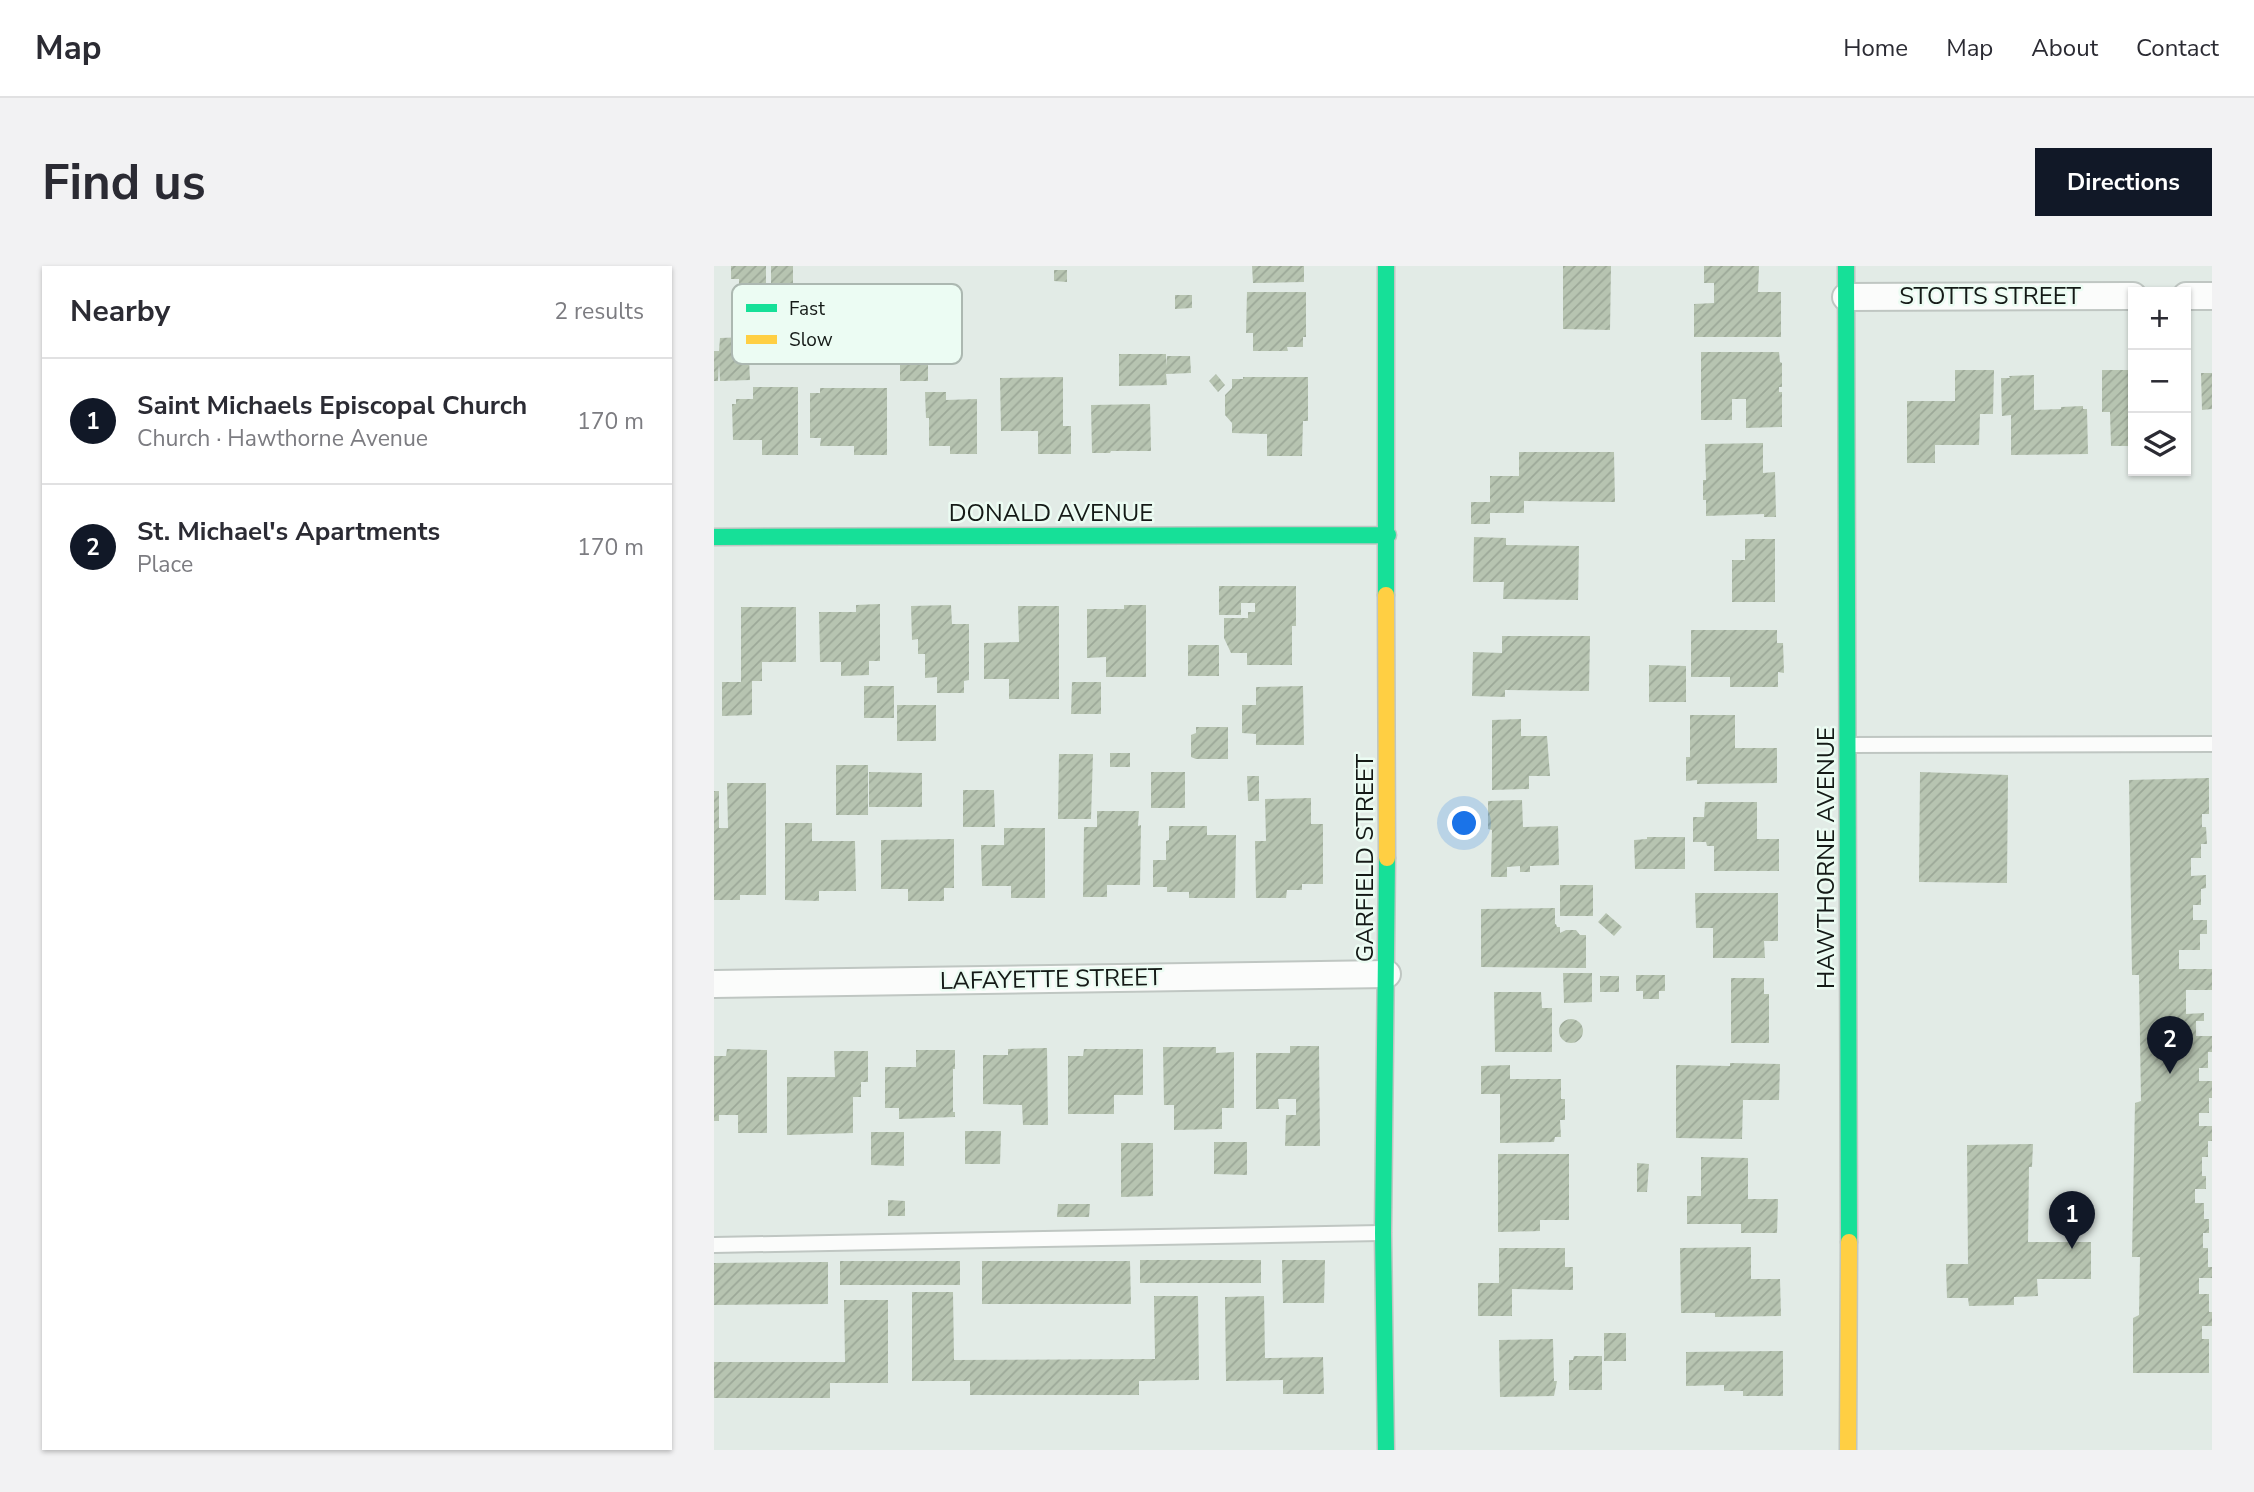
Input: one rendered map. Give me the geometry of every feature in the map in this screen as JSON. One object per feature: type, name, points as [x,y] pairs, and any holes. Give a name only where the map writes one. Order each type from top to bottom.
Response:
[{"type":"street","name":"GARFIELD STREET","points":[[1386,266],[1387,974],[1383,1233],[1386,1450]]},
{"type":"street","name":"HAWTHORNE AVENUE","points":[[1846,266],[1848,1450]]},
{"type":"street","name":"STOTTS STREET","points":[[1846,296],[2128,296]]},
{"type":"street","points":[[2191,296],[2212,296]]},
{"type":"street","name":"DONALD AVENUE","points":[[714,537],[1388,535]]},
{"type":"street","name":"LAFAYETTE STREET","points":[[714,985],[1387,974]]},
{"type":"lane","points":[[1848,746],[2212,744]]},
{"type":"lane","points":[[714,1245],[1383,1233]]},
{"type":"building","points":[[731,266],[766,266],[766,284],[739,284],[739,279],[731,279]]},
{"type":"building","points":[[771,266],[793,266],[793,284],[771,284]]},
{"type":"building","points":[[1252,266],[1304,266],[1304,282],[1253,283]]},
{"type":"building","points":[[1563,266],[1611,266],[1610,330],[1563,329]]},
{"type":"building","points":[[1704,266],[1759,266],[1758,292],[1781,292],[1781,337],[1694,337],[1694,304],[1714,303],[1714,283],[1704,283]]},
{"type":"building","points":[[1054,270],[1067,270],[1067,282],[1054,281]]},
{"type":"building","points":[[1247,292],[1306,292],[1306,337],[1303,337],[1303,347],[1287,347],[1288,351],[1253,351],[1253,333],[1246,333]]},
{"type":"building","points":[[1175,295],[1192,295],[1192,308],[1175,309]]},
{"type":"building","points":[[720,338],[732,338],[732,364],[749,364],[750,380],[720,381],[719,363],[718,381],[714,381],[714,351],[719,351]]},
{"type":"building","points":[[1701,352],[1779,352],[1782,363],[1782,387],[1779,387],[1779,392],[1782,392],[1782,427],[1746,428],[1746,399],[1732,399],[1732,420],[1701,420]]},
{"type":"building","points":[[1119,354],[1166,354],[1166,366],[1167,356],[1190,356],[1191,373],[1166,374],[1167,385],[1119,386]]},
{"type":"building","points":[[900,364],[928,364],[928,381],[900,381]]},
{"type":"building","points":[[1955,370],[1994,370],[1993,414],[1980,414],[1979,445],[1935,445],[1935,463],[1907,463],[1907,401],[1955,401]]},
{"type":"building","points":[[2102,370],[2128,370],[2128,446],[2111,446],[2110,412],[2102,412]]},
{"type":"building","points":[[2201,373],[2212,373],[2212,409],[2202,410]]},
{"type":"building","points":[[1216,374],[1225,385],[1218,392],[1209,381]]},
{"type":"building","points":[[2034,375],[2034,410],[2083,406],[2083,409],[2087,409],[2088,454],[2011,455],[2011,415],[2002,416],[2001,378]]},
{"type":"building","points":[[1063,377],[1063,426],[1071,426],[1071,454],[1038,454],[1038,431],[1001,431],[1000,378]]},
{"type":"building","points":[[1308,377],[1308,421],[1303,421],[1302,456],[1267,456],[1267,434],[1232,433],[1232,423],[1225,415],[1225,395],[1232,388],[1232,379]]},
{"type":"building","points":[[753,387],[798,387],[798,455],[762,455],[762,440],[733,440],[732,404],[736,404],[736,399],[753,399]]},
{"type":"building","points":[[820,388],[887,388],[887,455],[854,455],[854,446],[820,446],[821,438],[810,438],[810,393],[820,393]]},
{"type":"building","points":[[925,392],[946,392],[946,400],[977,399],[977,454],[950,454],[950,446],[929,446]]},
{"type":"building","points":[[1150,404],[1151,451],[1092,453],[1091,405]]},
{"type":"building","points":[[1763,443],[1763,473],[1775,472],[1776,517],[1764,517],[1764,514],[1706,516],[1706,500],[1703,500],[1703,480],[1706,480],[1705,444]]},
{"type":"building","points":[[1519,452],[1614,452],[1615,502],[1524,501],[1524,513],[1490,513],[1490,524],[1471,524],[1471,502],[1490,502],[1490,476],[1519,476]]},
{"type":"building","points":[[1474,537],[1506,538],[1506,545],[1579,546],[1578,600],[1503,599],[1504,582],[1473,582]]},
{"type":"building","points":[[1745,539],[1775,539],[1775,602],[1732,602],[1732,560],[1745,560]]},
{"type":"building","points":[[1219,586],[1296,586],[1292,665],[1247,665],[1247,653],[1231,653],[1224,638],[1224,618],[1248,618],[1248,612],[1255,612],[1255,603],[1241,603],[1241,615],[1219,615]]},
{"type":"building","points":[[880,604],[880,661],[869,661],[869,675],[841,676],[841,662],[820,662],[819,612],[856,612],[856,605]]},
{"type":"building","points":[[951,605],[952,624],[969,624],[969,680],[964,681],[964,693],[937,693],[937,677],[925,678],[925,654],[918,654],[918,639],[912,640],[911,606]]},
{"type":"building","points":[[1124,605],[1146,605],[1146,677],[1106,677],[1106,657],[1087,658],[1087,609],[1124,609]]},
{"type":"building","points":[[1018,606],[1059,606],[1059,699],[1009,699],[1009,679],[984,679],[984,643],[1019,642]]},
{"type":"building","points":[[741,607],[796,607],[796,662],[762,662],[762,681],[752,681],[752,715],[722,716],[722,682],[741,682]]},
{"type":"building","points":[[1691,630],[1777,630],[1777,643],[1783,643],[1784,673],[1778,672],[1778,687],[1730,687],[1730,677],[1691,677]]},
{"type":"building","points":[[1502,636],[1590,636],[1589,691],[1505,690],[1505,697],[1472,696],[1473,652],[1502,653]]},
{"type":"building","points":[[1188,645],[1219,645],[1219,676],[1188,676]]},
{"type":"building","points":[[1649,665],[1686,666],[1686,702],[1649,702]]},
{"type":"building","points":[[1072,682],[1101,682],[1101,714],[1071,714]]},
{"type":"building","points":[[864,686],[894,686],[894,718],[864,718]]},
{"type":"building","points":[[1303,686],[1304,745],[1256,745],[1256,734],[1242,733],[1242,705],[1256,705],[1256,687]]},
{"type":"building","points":[[897,705],[936,705],[936,741],[897,741]]},
{"type":"building","points":[[1690,715],[1735,715],[1735,748],[1777,748],[1777,783],[1697,784],[1697,780],[1686,781],[1686,757],[1690,757]]},
{"type":"building","points":[[1521,719],[1521,736],[1547,736],[1550,776],[1529,776],[1529,789],[1492,790],[1492,720]]},
{"type":"building","points":[[1196,727],[1228,727],[1228,759],[1191,757],[1191,735],[1196,733]]},
{"type":"building","points":[[1110,753],[1130,753],[1130,767],[1110,767]]},
{"type":"building","points":[[1059,754],[1093,754],[1091,819],[1058,819]]},
{"type":"building","points":[[836,765],[868,765],[868,815],[836,815]]},
{"type":"building","points":[[869,772],[922,773],[922,807],[869,807]]},
{"type":"building","points":[[1151,772],[1185,772],[1185,808],[1151,808]]},
{"type":"building","points":[[1920,772],[2008,775],[2007,883],[1919,882]]},
{"type":"building","points":[[1247,776],[1259,776],[1259,801],[1248,801]]},
{"type":"building","points":[[2209,778],[2209,814],[2202,814],[2202,827],[2206,827],[2207,844],[2201,844],[2201,858],[2191,858],[2191,876],[2206,875],[2206,888],[2201,889],[2201,905],[2193,905],[2193,920],[2207,920],[2207,934],[2200,934],[2200,950],[2179,950],[2179,969],[2212,969],[2212,990],[2186,990],[2186,1014],[2204,1013],[2204,1021],[2196,1021],[2196,1036],[2212,1036],[2208,1068],[2199,1068],[2199,1081],[2212,1081],[2212,1098],[2209,1098],[2209,1113],[2199,1113],[2199,1126],[2212,1126],[2212,1141],[2208,1141],[2208,1157],[2202,1157],[2202,1176],[2206,1176],[2206,1189],[2195,1189],[2195,1203],[2204,1203],[2204,1219],[2209,1219],[2209,1233],[2203,1233],[2203,1248],[2208,1248],[2208,1267],[2212,1267],[2212,1278],[2199,1278],[2199,1294],[2209,1294],[2209,1312],[2212,1312],[2212,1326],[2202,1326],[2202,1339],[2209,1339],[2209,1373],[2133,1373],[2133,1318],[2139,1315],[2140,1257],[2132,1257],[2135,1103],[2141,1101],[2139,975],[2132,975],[2129,780]]},
{"type":"building","points":[[727,783],[766,783],[766,895],[740,895],[740,900],[714,900],[714,791],[719,791],[719,828],[728,828]]},
{"type":"building","points":[[963,790],[994,790],[995,827],[963,827]]},
{"type":"building","points":[[1311,798],[1311,824],[1323,824],[1323,884],[1302,884],[1302,890],[1287,890],[1286,898],[1256,898],[1255,841],[1266,841],[1265,799]]},
{"type":"building","points":[[1522,800],[1523,827],[1558,826],[1559,865],[1530,866],[1530,872],[1520,872],[1520,866],[1507,867],[1507,877],[1491,877],[1492,830],[1488,829],[1488,801]]},
{"type":"building","points":[[1705,802],[1757,802],[1757,839],[1779,839],[1779,871],[1714,871],[1714,846],[1707,846],[1706,842],[1693,842],[1693,817],[1704,817]]},
{"type":"building","points":[[1097,811],[1139,811],[1140,885],[1107,885],[1107,897],[1083,897],[1084,827],[1097,827]]},
{"type":"building","points":[[785,823],[812,823],[812,841],[855,841],[856,891],[819,891],[819,901],[785,900]]},
{"type":"building","points":[[1169,826],[1207,826],[1207,835],[1236,835],[1235,898],[1189,898],[1189,892],[1167,892],[1167,887],[1153,887],[1153,860],[1166,860]]},
{"type":"building","points":[[1004,828],[1045,828],[1045,898],[1011,898],[1011,886],[982,886],[981,845],[1004,845]]},
{"type":"building","points":[[1647,837],[1685,837],[1685,869],[1635,869],[1634,840]]},
{"type":"building","points":[[954,839],[954,888],[944,888],[944,901],[908,901],[908,889],[881,889],[881,840]]},
{"type":"building","points":[[1560,885],[1593,885],[1593,916],[1560,916]]},
{"type":"building","points":[[1695,893],[1778,893],[1778,941],[1764,941],[1765,958],[1713,958],[1713,928],[1696,928]]},
{"type":"building","points":[[1555,908],[1555,924],[1560,927],[1560,933],[1576,930],[1580,935],[1586,935],[1586,968],[1481,967],[1481,909]]},
{"type":"building","points":[[1606,913],[1622,927],[1614,936],[1598,922]]},
{"type":"building","points":[[1563,973],[1592,973],[1592,1002],[1564,1003]]},
{"type":"building","points":[[1636,975],[1665,975],[1665,991],[1659,991],[1659,999],[1643,999],[1643,991],[1636,991]]},
{"type":"building","points":[[1600,976],[1619,976],[1619,992],[1600,992]]},
{"type":"building","points":[[1731,978],[1764,978],[1764,994],[1769,994],[1769,1043],[1731,1043]]},
{"type":"building","points":[[1494,992],[1541,992],[1542,1008],[1552,1008],[1552,1052],[1495,1052]]},
{"type":"building","points":[[1571,1019],[1580,1022],[1583,1031],[1580,1040],[1571,1043],[1562,1040],[1559,1031],[1562,1022]]},
{"type":"building","points":[[1290,1046],[1319,1046],[1320,1146],[1285,1146],[1286,1115],[1296,1115],[1296,1099],[1278,1099],[1279,1109],[1256,1109],[1256,1053],[1290,1053]]},
{"type":"building","points":[[1163,1047],[1216,1047],[1216,1053],[1234,1052],[1234,1108],[1222,1108],[1222,1129],[1174,1130],[1174,1105],[1164,1105]]},
{"type":"building","points":[[1047,1048],[1048,1125],[1023,1125],[1022,1105],[983,1104],[983,1055],[1008,1055],[1008,1049]]},
{"type":"building","points":[[727,1049],[767,1050],[767,1133],[738,1133],[738,1115],[719,1115],[719,1121],[714,1121],[714,1056],[726,1056]]},
{"type":"building","points":[[1084,1049],[1143,1049],[1143,1095],[1114,1095],[1114,1114],[1068,1114],[1068,1056],[1083,1056]]},
{"type":"building","points":[[916,1050],[955,1050],[955,1117],[899,1119],[899,1108],[885,1108],[885,1067],[916,1067]]},
{"type":"building","points":[[834,1051],[868,1051],[868,1082],[861,1082],[861,1097],[853,1097],[853,1133],[787,1135],[787,1077],[835,1077]]},
{"type":"building","points":[[1730,1063],[1780,1064],[1779,1100],[1743,1100],[1742,1139],[1676,1138],[1676,1065],[1730,1066]]},
{"type":"building","points":[[1510,1065],[1510,1079],[1561,1079],[1565,1120],[1560,1120],[1561,1137],[1555,1137],[1554,1142],[1500,1143],[1500,1094],[1481,1094],[1481,1066]]},
{"type":"building","points":[[965,1131],[1001,1131],[1000,1164],[965,1164]]},
{"type":"building","points":[[871,1132],[904,1132],[904,1166],[871,1165]]},
{"type":"building","points":[[1214,1142],[1247,1142],[1247,1175],[1214,1174]]},
{"type":"building","points":[[1121,1143],[1153,1143],[1153,1196],[1121,1197]]},
{"type":"building","points":[[2033,1144],[2032,1167],[2029,1167],[2028,1242],[2091,1242],[2091,1279],[2037,1279],[2038,1296],[2014,1297],[2014,1305],[1969,1306],[1968,1298],[1947,1298],[1946,1264],[1968,1264],[1967,1145]]},
{"type":"building","points":[[1498,1154],[1569,1154],[1569,1220],[1540,1220],[1540,1231],[1498,1232]]},
{"type":"building","points":[[1701,1157],[1748,1158],[1748,1199],[1778,1199],[1777,1233],[1741,1233],[1741,1224],[1687,1224],[1687,1196],[1701,1196]]},
{"type":"building","points":[[1637,1163],[1649,1164],[1647,1192],[1637,1192]]},
{"type":"building","points":[[888,1200],[905,1201],[905,1216],[888,1216]]},
{"type":"building","points":[[1058,1204],[1090,1204],[1089,1217],[1057,1217]]},
{"type":"building","points":[[1751,1247],[1751,1279],[1780,1279],[1781,1316],[1715,1317],[1715,1313],[1681,1313],[1680,1248]]},
{"type":"building","points":[[1499,1248],[1565,1248],[1565,1267],[1573,1267],[1573,1290],[1512,1289],[1512,1316],[1478,1316],[1478,1283],[1499,1283]]},
{"type":"building","points":[[1140,1260],[1261,1260],[1261,1283],[1140,1283]]},
{"type":"building","points":[[1282,1260],[1325,1260],[1324,1303],[1283,1303]]},
{"type":"building","points":[[840,1261],[960,1261],[960,1285],[840,1285]]},
{"type":"building","points":[[982,1261],[1130,1261],[1131,1304],[982,1304]]},
{"type":"building","points":[[828,1262],[828,1304],[714,1305],[714,1263]]},
{"type":"building","points":[[912,1292],[953,1292],[954,1360],[1155,1359],[1154,1296],[1198,1296],[1199,1380],[1139,1381],[1139,1395],[970,1395],[970,1381],[912,1381]]},
{"type":"building","points":[[1264,1296],[1265,1358],[1323,1357],[1324,1394],[1283,1394],[1283,1380],[1226,1381],[1225,1297]]},
{"type":"building","points":[[844,1300],[888,1300],[888,1383],[830,1383],[830,1398],[714,1398],[714,1362],[845,1362]]},
{"type":"building","points":[[1604,1333],[1626,1333],[1626,1361],[1604,1361]]},
{"type":"building","points":[[1553,1339],[1554,1381],[1557,1381],[1554,1396],[1500,1397],[1499,1340]]},
{"type":"building","points":[[1783,1351],[1783,1396],[1743,1396],[1743,1391],[1724,1391],[1724,1385],[1686,1386],[1686,1352]]},
{"type":"building","points":[[1574,1356],[1602,1356],[1602,1390],[1569,1390],[1569,1360],[1573,1360]]},
{"type":"traffic: fast","points":[[1386,266],[1386,595]]},
{"type":"traffic: fast","points":[[1846,266],[1849,1242]]},
{"type":"traffic: fast","points":[[714,537],[1388,535]]},
{"type":"traffic: fast","points":[[1386,1450],[1383,1233],[1387,858]]},
{"type":"traffic: slow","points":[[1386,595],[1387,858]]},
{"type":"traffic: slow","points":[[1848,1450],[1849,1242]]},
{"type":"place","name":"St. Michael's Apartments","points":[[2170,1074]]},
{"type":"place","name":"Saint Michaels Episcopal Church","points":[[2072,1249]]}]
